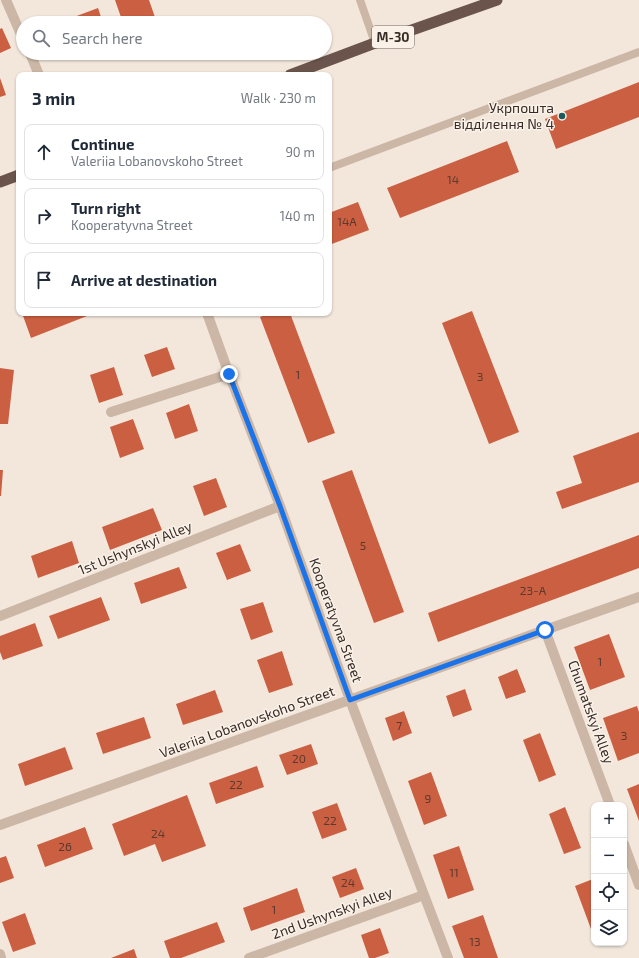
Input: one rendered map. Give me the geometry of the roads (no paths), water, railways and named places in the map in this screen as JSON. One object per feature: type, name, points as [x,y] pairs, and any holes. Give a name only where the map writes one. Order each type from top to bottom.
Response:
[{"type":"highway","name":"М-30","points":[[332,59],[497,0]]},
{"type":"highway","name":"М-30","points":[[298,72],[330,60]]},
{"type":"highway","points":[[0,182],[16,176]]},
{"type":"street","points":[[6,0],[16,22]]},
{"type":"street","points":[[33,60],[38,72]]},
{"type":"street","name":"Kooperatyvna Street","points":[[208,316],[280,506],[350,700],[448,958]]},
{"type":"street","points":[[111,412],[229,374]]},
{"type":"street","name":"1st Ushynskyi Alley","points":[[0,616],[280,506]]},
{"type":"street","name":"Valeriia Lobanovskoho Street","points":[[0,825],[639,597]]},
{"type":"street","name":"Chumatskyi Alley","points":[[545,630],[609,802]]},
{"type":"street","points":[[627,852],[639,885]]},
{"type":"street","name":"2nd Ushynskyi Alley","points":[[249,958],[424,894]]},
{"type":"street","points":[[0,954],[1,958]]},
{"type":"lane","points":[[360,0],[376,43]]},
{"type":"lane","points":[[332,167],[639,52]]},
{"type":"place","name":"Укрпошта відділення № 4","points":[[562,116]]}]
